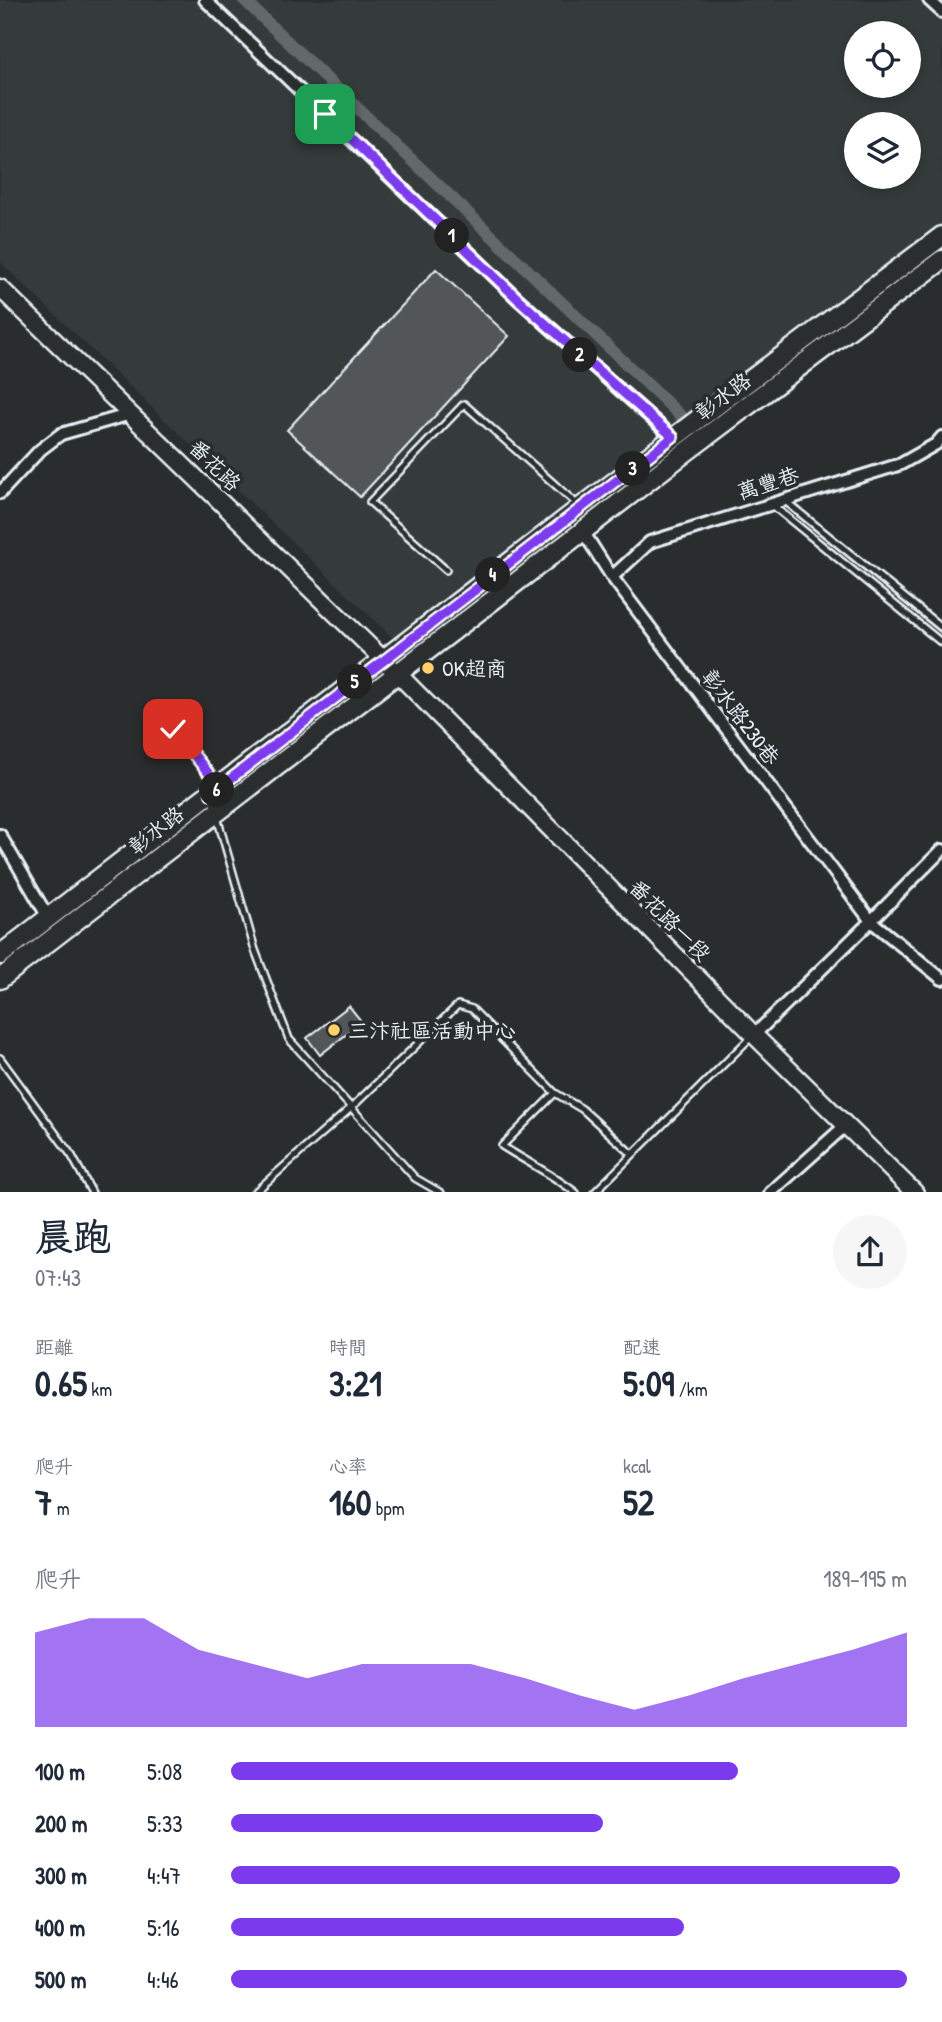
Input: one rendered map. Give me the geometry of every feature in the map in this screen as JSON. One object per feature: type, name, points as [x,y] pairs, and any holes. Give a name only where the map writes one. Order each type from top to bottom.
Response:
[{"type":"main road","name":"彰水路","points":[[0,955],[673,437],[942,236]]},
{"type":"main road","name":"彰水路","points":[[0,979],[584,533],[687,451],[942,260]]},
{"type":"main road","name":"番花路","points":[[0,288],[398,674]]},
{"type":"main road","name":"番花路一段","points":[[398,674],[754,1035],[915,1192]]},
{"type":"street","points":[[205,0],[518,299],[687,451]]},
{"type":"street","points":[[929,0],[942,12]]},
{"type":"street","points":[[0,493],[40,450],[61,434],[131,414]]},
{"type":"street","name":"萬豐巷","points":[[612,577],[650,542],[769,502],[901,464],[936,444],[942,437]]},
{"type":"street","name":"彰水路230巷","points":[[584,533],[612,577],[871,921]]},
{"type":"street","points":[[0,835],[49,919]]},
{"type":"street","points":[[754,1035],[942,850]]},
{"type":"street","points":[[871,921],[942,979]]},
{"type":"street","points":[[770,1192],[846,1125]]},
{"type":"lane","points":[[446,570],[370,502],[464,404],[580,508]]},
{"type":"lane","points":[[782,499],[942,628]]},
{"type":"lane","points":[[769,502],[942,643]]},
{"type":"lane","points":[[173,729],[210,775],[215,814],[255,950],[289,1039],[415,1178],[441,1192]]},
{"type":"lane","points":[[254,1192],[352,1107],[458,1005],[472,1009],[555,1093],[582,1109],[632,1154]]},
{"type":"lane","points":[[594,1192],[754,1035]]},
{"type":"lane","points":[[0,1058],[72,1156],[92,1192]]},
{"type":"lane","points":[[555,1093],[502,1146],[532,1165],[548,1171],[576,1192]]},
{"type":"shaded area","points":[[0,0],[942,0],[942,229],[397,642],[0,262]]},
{"type":"building","points":[[436,269],[509,336],[360,497],[287,430]]},
{"type":"building","name":"三汴社區活動中心","points":[[349,1006],[362,1022],[320,1055],[307,1038]]},
{"type":"waterway","points":[[244,0],[682,417]]},
{"type":"waterway","points":[[791,510],[942,633]]},
{"type":"place","name":"OK超商","points":[[428,668]]},
{"type":"place","name":"三汴社區活動中心","points":[[334,1030]]},
{"type":"route","points":[[173,729],[210,775],[211,794],[673,437],[518,299],[325,114]]}]
